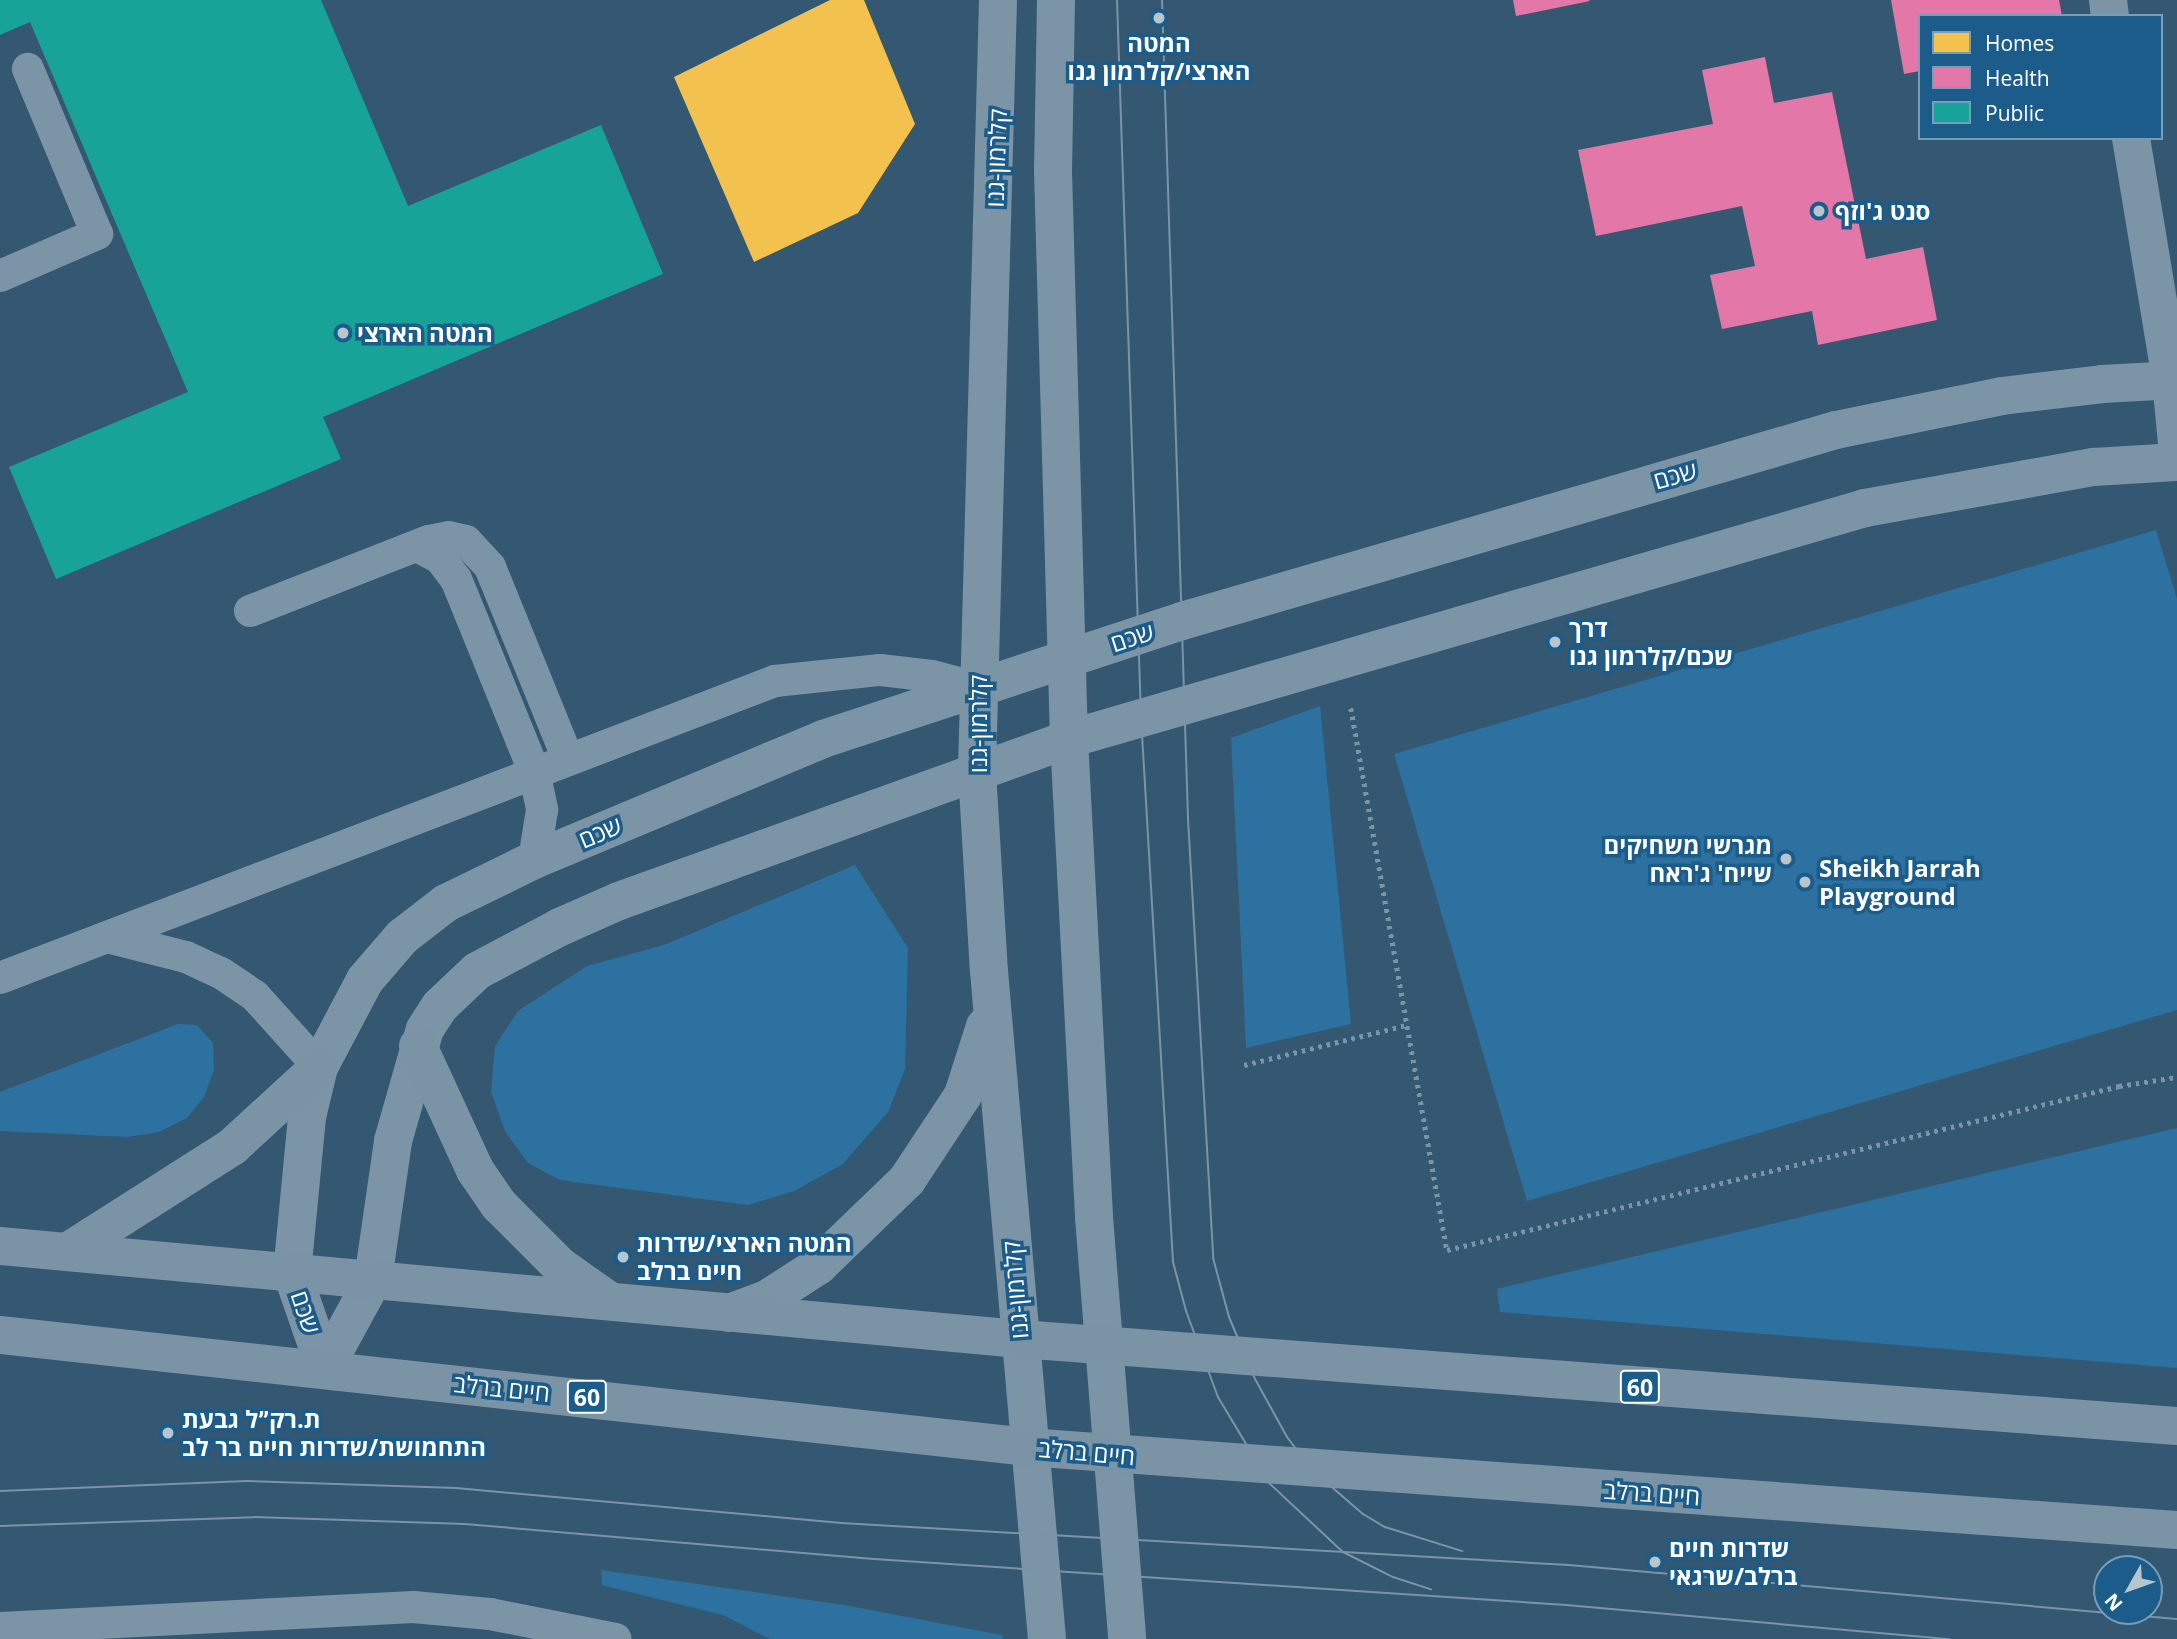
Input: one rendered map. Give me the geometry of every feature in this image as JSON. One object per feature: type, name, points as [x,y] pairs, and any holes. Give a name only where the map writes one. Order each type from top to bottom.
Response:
[{"type":"highway","points":[[418,1046],[475,1170],[499,1205],[559,1266],[610,1301]]},
{"type":"highway","points":[[67,1252],[232,1147],[318,1068]]},
{"type":"highway","name":"60","points":[[0,1245],[1020,1339],[2177,1426]]},
{"type":"highway","name":"חיים ברלב","points":[[0,1335],[325,1368],[1027,1447],[2177,1530]]},
{"type":"street","name":"קלרמון-גנו","points":[[998,0],[977,688],[977,771],[989,971],[1027,1447],[1047,1639]]},
{"type":"street","points":[[1056,0],[1053,171],[1069,739],[1103,1345],[1127,1639]]},
{"type":"street","points":[[2131,140],[2174,380],[2177,443]]},
{"type":"street","name":"שכם","points":[[325,1368],[292,1273],[307,1116],[318,1068],[365,980],[402,937],[446,903],[534,860],[823,738],[1068,658],[1836,430],[2002,396],[2174,380]]},
{"type":"street","name":"שכם","points":[[325,1368],[373,1280],[393,1141],[418,1046],[440,1006],[458,987],[498,958],[560,927],[619,901],[1069,739],[1865,508],[2094,467],[2177,462]]},
{"type":"street","points":[[729,1313],[767,1299],[818,1266],[875,1215],[923,1160],[963,1094],[979,1051],[988,1010],[989,971]]},
{"type":"lane","points":[[0,276],[97,234],[28,69]]},
{"type":"lane","points":[[250,611],[417,546],[457,538],[473,545],[485,559],[567,757]]},
{"type":"lane","points":[[417,546],[440,558],[456,579],[534,771],[542,810],[534,860]]},
{"type":"lane","points":[[0,978],[111,938],[567,757],[744,691],[796,678],[880,670],[932,676],[977,688]]},
{"type":"lane","points":[[111,938],[186,957],[221,973],[255,996],[318,1068]]},
{"type":"lane","points":[[0,1628],[413,1607],[490,1614],[616,1639]]},
{"type":"path","points":[[1342,659],[1447,1250],[2105,1090],[2177,1077]]},
{"type":"path","points":[[1244,1065],[1407,1025]]},
{"type":"shaded area","name":"Sheikh Jarrah Playground","points":[[2156,530],[2177,599],[2177,1010],[1527,1201],[1394,754]]},
{"type":"shaded area","points":[[1320,706],[1351,1024],[1246,1048],[1231,738]]},
{"type":"shaded area","points":[[855,865],[908,948],[905,1069],[888,1112],[843,1164],[794,1191],[748,1205],[560,1180],[528,1163],[505,1131],[491,1092],[495,1046],[518,1011],[587,966],[664,945]]},
{"type":"shaded area","points":[[178,1024],[197,1025],[213,1043],[214,1070],[204,1097],[187,1118],[159,1132],[127,1137],[0,1131],[0,1092]]},
{"type":"shaded area","points":[[2177,1128],[2177,1368],[1500,1312],[1497,1289]]},
{"type":"shaded area","points":[[601,1570],[844,1605],[1002,1635],[1003,1639],[770,1639],[723,1615],[602,1585]]},
{"type":"building: Homes","points":[[830,0],[864,0],[915,124],[858,213],[754,262],[674,77]]},
{"type":"building: Health","points":[[1513,0],[1589,0],[1590,1],[1516,16]]},
{"type":"building: Health","points":[[1891,0],[2059,0],[2062,14],[1918,14],[1918,71],[1904,74]]},
{"type":"building: Health","points":[[1765,57],[1774,103],[1832,92],[1866,259],[1923,247],[1937,320],[1818,345],[1812,311],[1722,329],[1710,275],[1755,266],[1742,206],[1596,236],[1578,150],[1713,124],[1702,70]]},
{"type":"building: Public","name":"המטה הארצי","points":[[0,0],[321,0],[408,206],[601,125],[663,274],[323,417],[341,459],[56,579],[9,467],[188,392],[30,22],[0,35]]},
{"type":"tram line","points":[[1117,0],[1141,717],[1173,1262],[1186,1311],[1218,1397],[1270,1484],[1343,1552],[1393,1577],[1431,1589]]},
{"type":"tram line","points":[[1162,0],[1188,819],[1213,1258],[1229,1317],[1255,1379],[1287,1437],[1311,1469],[1363,1514],[1385,1527],[1462,1551]]},
{"type":"tram line","points":[[0,1491],[247,1481],[456,1488],[841,1523],[1569,1565],[2177,1619]]},
{"type":"tram line","points":[[0,1526],[254,1517],[465,1524],[874,1559],[1566,1605],[1949,1639]]},
{"type":"place","name":"המטה הארצי/קלרמון גנו","points":[[1159,18]]},
{"type":"place","name":"סנט ג'וזף","points":[[1819,211]]},
{"type":"place","name":"המטה הארצי","points":[[343,333]]},
{"type":"place","name":"דרך שכם/קלרמון גנו","points":[[1555,642]]},
{"type":"place","name":"מגרשי משחיקים שייח' ג'ראח","points":[[1786,859]]},
{"type":"place","name":"Sheikh Jarrah Playground","points":[[1805,882]]},
{"type":"place","name":"המטה הארצי/שדרות חיים ברלב","points":[[623,1257]]},
{"type":"place","name":"ת.רק״ל גבעת התחמושת/שדרות חיים בר לב","points":[[168,1433]]},
{"type":"place","name":"שדרות חיים ברלב/שרגאי","points":[[1655,1562]]}]
